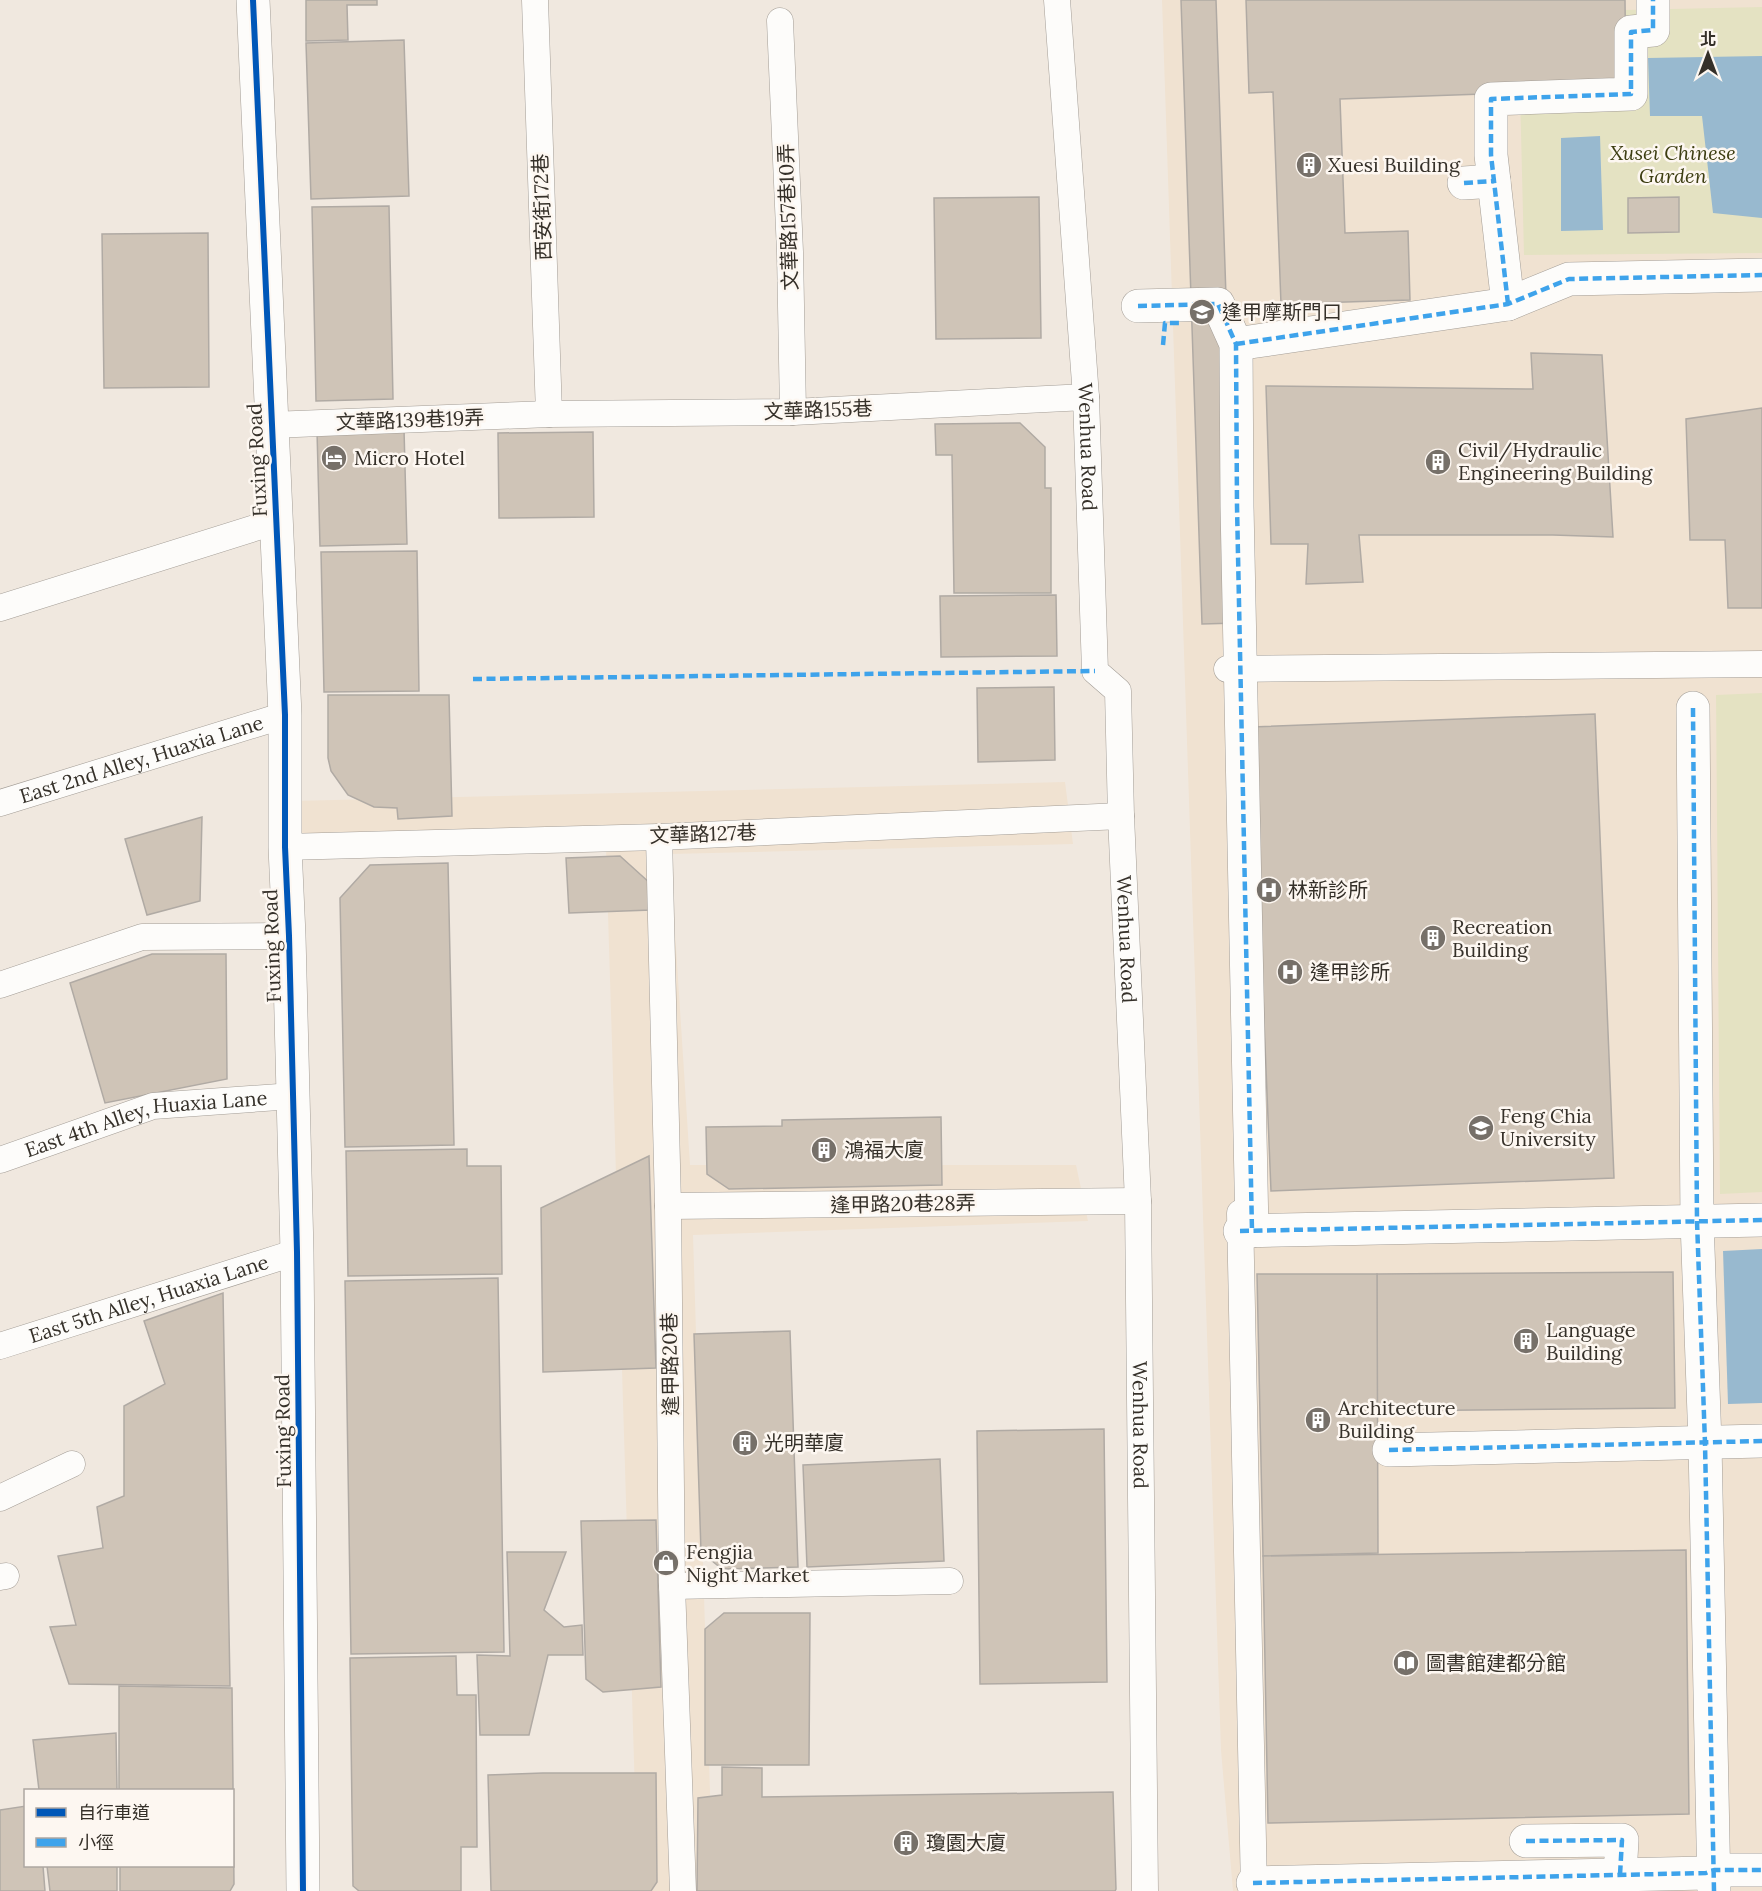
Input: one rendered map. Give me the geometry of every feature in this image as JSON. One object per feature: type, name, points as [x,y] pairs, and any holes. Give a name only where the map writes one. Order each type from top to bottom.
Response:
[{"type":"street","name":"Fuxing Road","points":[[253,0],[285,715],[285,848],[297,1252],[303,1891]]},
{"type":"street","points":[[1508,304],[1479,182],[1491,155],[1491,99],[1631,94],[1631,32],[1653,30],[1653,0]]},
{"type":"street","points":[[1236,344],[1508,304],[1569,279],[1762,275]]},
{"type":"street","points":[[1138,306],[1218,304],[1236,344],[1232,665],[1246,1231],[1762,1220]]},
{"type":"street","points":[[1693,708],[1697,1221],[1705,1443],[1714,1880]]},
{"type":"street","points":[[1389,1450],[1762,1441]]},
{"type":"street","points":[[1526,1841],[1622,1840],[1620,1875]]},
{"type":"street","points":[[1714,1880],[1762,1870]]},
{"type":"street","points":[[1254,1887],[1706,1873],[1714,1880]]},
{"type":"lane","name":"西安街172巷","points":[[535,0],[549,414]]},
{"type":"lane","name":"Wenhua Road","points":[[1057,0],[1086,398],[1095,671],[1118,691],[1121,816],[1138,1201],[1145,1891]]},
{"type":"lane","name":"文華路157巷10弄","points":[[780,21],[794,412]]},
{"type":"lane","name":"文華路155巷","points":[[549,414],[794,412],[1086,398]]},
{"type":"lane","name":"文華路139巷19弄","points":[[272,425],[549,414]]},
{"type":"lane","points":[[0,608],[277,521]]},
{"type":"lane","points":[[1232,665],[1762,664]]},
{"type":"lane","name":"East 2nd Alley, Huaxia Lane","points":[[0,803],[285,715]]},
{"type":"lane","name":"文華路127巷","points":[[285,848],[659,837],[1121,816]]},
{"type":"lane","name":"逢甲路20巷","points":[[659,837],[668,1206],[672,1586],[683,1891]]},
{"type":"lane","points":[[0,986],[142,937],[289,936]]},
{"type":"lane","name":"East 4th Alley, Huaxia Lane","points":[[0,1160],[153,1107],[293,1096]]},
{"type":"lane","name":"逢甲路20巷28弄","points":[[668,1206],[1138,1201]]},
{"type":"lane","points":[[1246,1231],[1254,1887]]},
{"type":"lane","name":"East 5th Alley, Huaxia Lane","points":[[0,1346],[297,1252]]},
{"type":"lane","points":[[0,1498],[72,1464]]},
{"type":"lane","points":[[672,1586],[950,1581]]},
{"type":"shaded area","name":"Feng Chia University","points":[[1162,0],[1762,0],[1762,1891],[1233,1891],[1221,1750]]},
{"type":"shaded area","name":"Fengjia Night Market","points":[[1065,782],[1073,844],[670,854],[690,1165],[1076,1165],[1088,1221],[693,1235],[713,1891],[638,1891],[606,848],[298,860],[293,801]]},
{"type":"green space","name":"Xusei Chinese Garden","points":[[1762,7],[1762,253],[1524,255],[1520,92],[1626,65],[1625,10]]},
{"type":"green space","points":[[1762,693],[1762,1192],[1720,1194],[1716,695]]},
{"type":"water","points":[[1762,56],[1762,218],[1713,213],[1702,116],[1650,116],[1648,58]]},
{"type":"water","points":[[1600,136],[1603,230],[1561,231],[1561,138]]},
{"type":"water","points":[[1762,1249],[1762,1403],[1728,1404],[1723,1251]]},
{"type":"building","points":[[306,0],[377,0],[377,5],[347,5],[348,40],[306,41]]},
{"type":"building","points":[[1181,0],[1216,0],[1237,623],[1202,624]]},
{"type":"building","name":"Xuesi Building","points":[[1246,0],[1625,0],[1626,89],[1340,99],[1345,233],[1408,231],[1410,300],[1281,304],[1273,92],[1249,93]]},
{"type":"building","points":[[404,40],[409,196],[311,199],[306,43]]},
{"type":"building","points":[[1039,197],[1041,338],[936,339],[934,198]]},
{"type":"building","points":[[1679,197],[1679,232],[1628,233],[1628,198]]},
{"type":"building","points":[[389,206],[393,399],[316,401],[312,207]]},
{"type":"building","points":[[208,233],[209,387],[104,388],[102,234]]},
{"type":"building","name":"Civil/Hydraulic Engineering Building","points":[[1531,353],[1602,355],[1613,537],[1359,535],[1363,582],[1306,584],[1308,544],[1271,544],[1266,386],[1533,389]]},
{"type":"building","points":[[1762,408],[1762,608],[1728,608],[1725,540],[1690,540],[1686,419]]},
{"type":"building","points":[[1020,423],[1045,447],[1045,488],[1051,488],[1051,593],[954,593],[952,455],[936,455],[935,424]]},
{"type":"building","points":[[404,429],[407,544],[320,546],[317,431]]},
{"type":"building","points":[[593,432],[594,517],[499,518],[498,433]]},
{"type":"building","points":[[417,551],[419,691],[324,692],[321,552]]},
{"type":"building","points":[[1056,595],[1057,656],[941,657],[940,596]]},
{"type":"building","points":[[1054,687],[1055,760],[978,762],[977,688]]},
{"type":"building","points":[[328,695],[449,695],[452,816],[398,819],[397,808],[374,807],[348,795],[331,771],[328,758]]},
{"type":"building","name":"Recreation Building","points":[[1595,714],[1614,1178],[1271,1191],[1252,727]]},
{"type":"building","points":[[202,817],[200,901],[147,915],[125,839]]},
{"type":"building","points":[[620,856],[651,884],[651,910],[569,913],[566,858]]},
{"type":"building","points":[[448,863],[454,1145],[345,1147],[340,898],[370,865]]},
{"type":"building","points":[[152,954],[226,954],[227,1079],[105,1103],[70,983]]},
{"type":"building","name":"鴻福大廈","points":[[941,1117],[942,1185],[729,1189],[707,1174],[706,1127],[782,1126],[782,1120]]},
{"type":"building","points":[[467,1149],[467,1166],[501,1166],[502,1274],[348,1276],[346,1151]]},
{"type":"building","points":[[649,1156],[656,1368],[543,1372],[541,1208]]},
{"type":"building","name":"Language Building","points":[[1673,1272],[1675,1408],[1377,1411],[1377,1274]]},
{"type":"building","name":"Architecture Building","points":[[1257,1274],[1377,1274],[1378,1553],[1263,1556]]},
{"type":"building","points":[[498,1278],[504,1652],[351,1654],[345,1281]]},
{"type":"building","points":[[223,1293],[230,1686],[69,1684],[50,1627],[76,1625],[58,1556],[103,1548],[97,1507],[124,1496],[124,1406],[165,1384],[144,1321]]},
{"type":"building","name":"光明華廈","points":[[790,1331],[798,1567],[722,1569],[701,1552],[694,1334]]},
{"type":"building","points":[[1104,1429],[1107,1682],[980,1684],[977,1431]]},
{"type":"building","points":[[940,1459],[944,1561],[807,1567],[803,1465]]},
{"type":"building","points":[[656,1520],[661,1687],[603,1692],[586,1679],[581,1521]]},
{"type":"building","points":[[1686,1550],[1689,1814],[1268,1823],[1263,1556]]},
{"type":"building","points":[[507,1552],[566,1552],[544,1610],[564,1627],[582,1625],[583,1655],[548,1655],[529,1735],[480,1735],[477,1655],[510,1656]]},
{"type":"building","points":[[724,1613],[810,1613],[809,1765],[705,1765],[705,1629]]},
{"type":"building","points":[[456,1656],[457,1695],[476,1695],[477,1847],[461,1847],[461,1891],[359,1891],[353,1886],[350,1658]]},
{"type":"building","points":[[119,1686],[232,1688],[233,1789],[119,1789]]},
{"type":"building","points":[[116,1733],[117,1789],[39,1789],[33,1740]]},
{"type":"building","name":"瓊園大廈","points":[[722,1767],[762,1768],[762,1797],[1113,1792],[1116,1889],[1115,1891],[697,1891],[698,1798],[722,1795]]},
{"type":"building","points":[[656,1773],[657,1882],[651,1891],[491,1891],[488,1775]]},
{"type":"building","points":[[24,1806],[24,1867],[43,1867],[45,1891],[0,1891],[0,1810]]},
{"type":"building","points":[[47,1867],[117,1867],[117,1891],[50,1891]]},
{"type":"building","points":[[120,1867],[234,1867],[234,1884],[230,1891],[120,1891]]},
{"type":"marked path","points":[[1508,304],[1491,155],[1491,99],[1631,94],[1631,32],[1653,30],[1653,0]]},
{"type":"marked path","points":[[1464,183],[1494,181]]},
{"type":"marked path","points":[[1236,344],[1508,304],[1569,279],[1762,275]]},
{"type":"marked path","points":[[1138,306],[1218,304],[1236,344],[1237,506],[1252,1231]]},
{"type":"marked path","points":[[1163,345],[1165,323],[1179,323]]},
{"type":"marked path","points":[[473,679],[1095,671]]},
{"type":"marked path","points":[[1693,708],[1697,1221],[1705,1443],[1714,1891]]},
{"type":"marked path","points":[[1240,1231],[1762,1220]]},
{"type":"marked path","points":[[1389,1450],[1762,1441]]},
{"type":"marked path","points":[[1526,1841],[1622,1840],[1620,1875]]},
{"type":"marked path","points":[[1253,1883],[1762,1870]]},
{"type":"cycle path","points":[[253,0],[285,715],[285,847],[297,1252],[303,1891]]},
{"type":"place","name":"Xuesi Building","points":[[1309,165]]},
{"type":"place","name":"逢甲摩斯門口","points":[[1202,312]]},
{"type":"place","name":"Micro Hotel","points":[[334,458]]},
{"type":"place","name":"Civil/Hydraulic Engineering Building","points":[[1438,462]]},
{"type":"place","name":"林新診所","points":[[1269,890]]},
{"type":"place","name":"Recreation Building","points":[[1433,938]]},
{"type":"place","name":"逢甲診所","points":[[1290,972]]},
{"type":"place","name":"Feng Chia University","points":[[1481,1128]]},
{"type":"place","name":"鴻福大廈","points":[[824,1150]]},
{"type":"place","name":"Language Building","points":[[1526,1341]]},
{"type":"place","name":"Architecture Building","points":[[1318,1420]]},
{"type":"place","name":"光明華廈","points":[[745,1443]]},
{"type":"place","name":"Fengjia Night Market","points":[[666,1563]]},
{"type":"place","name":"圖書館建都分館","points":[[1406,1663]]},
{"type":"place","name":"瓊園大廈","points":[[906,1843]]}]
